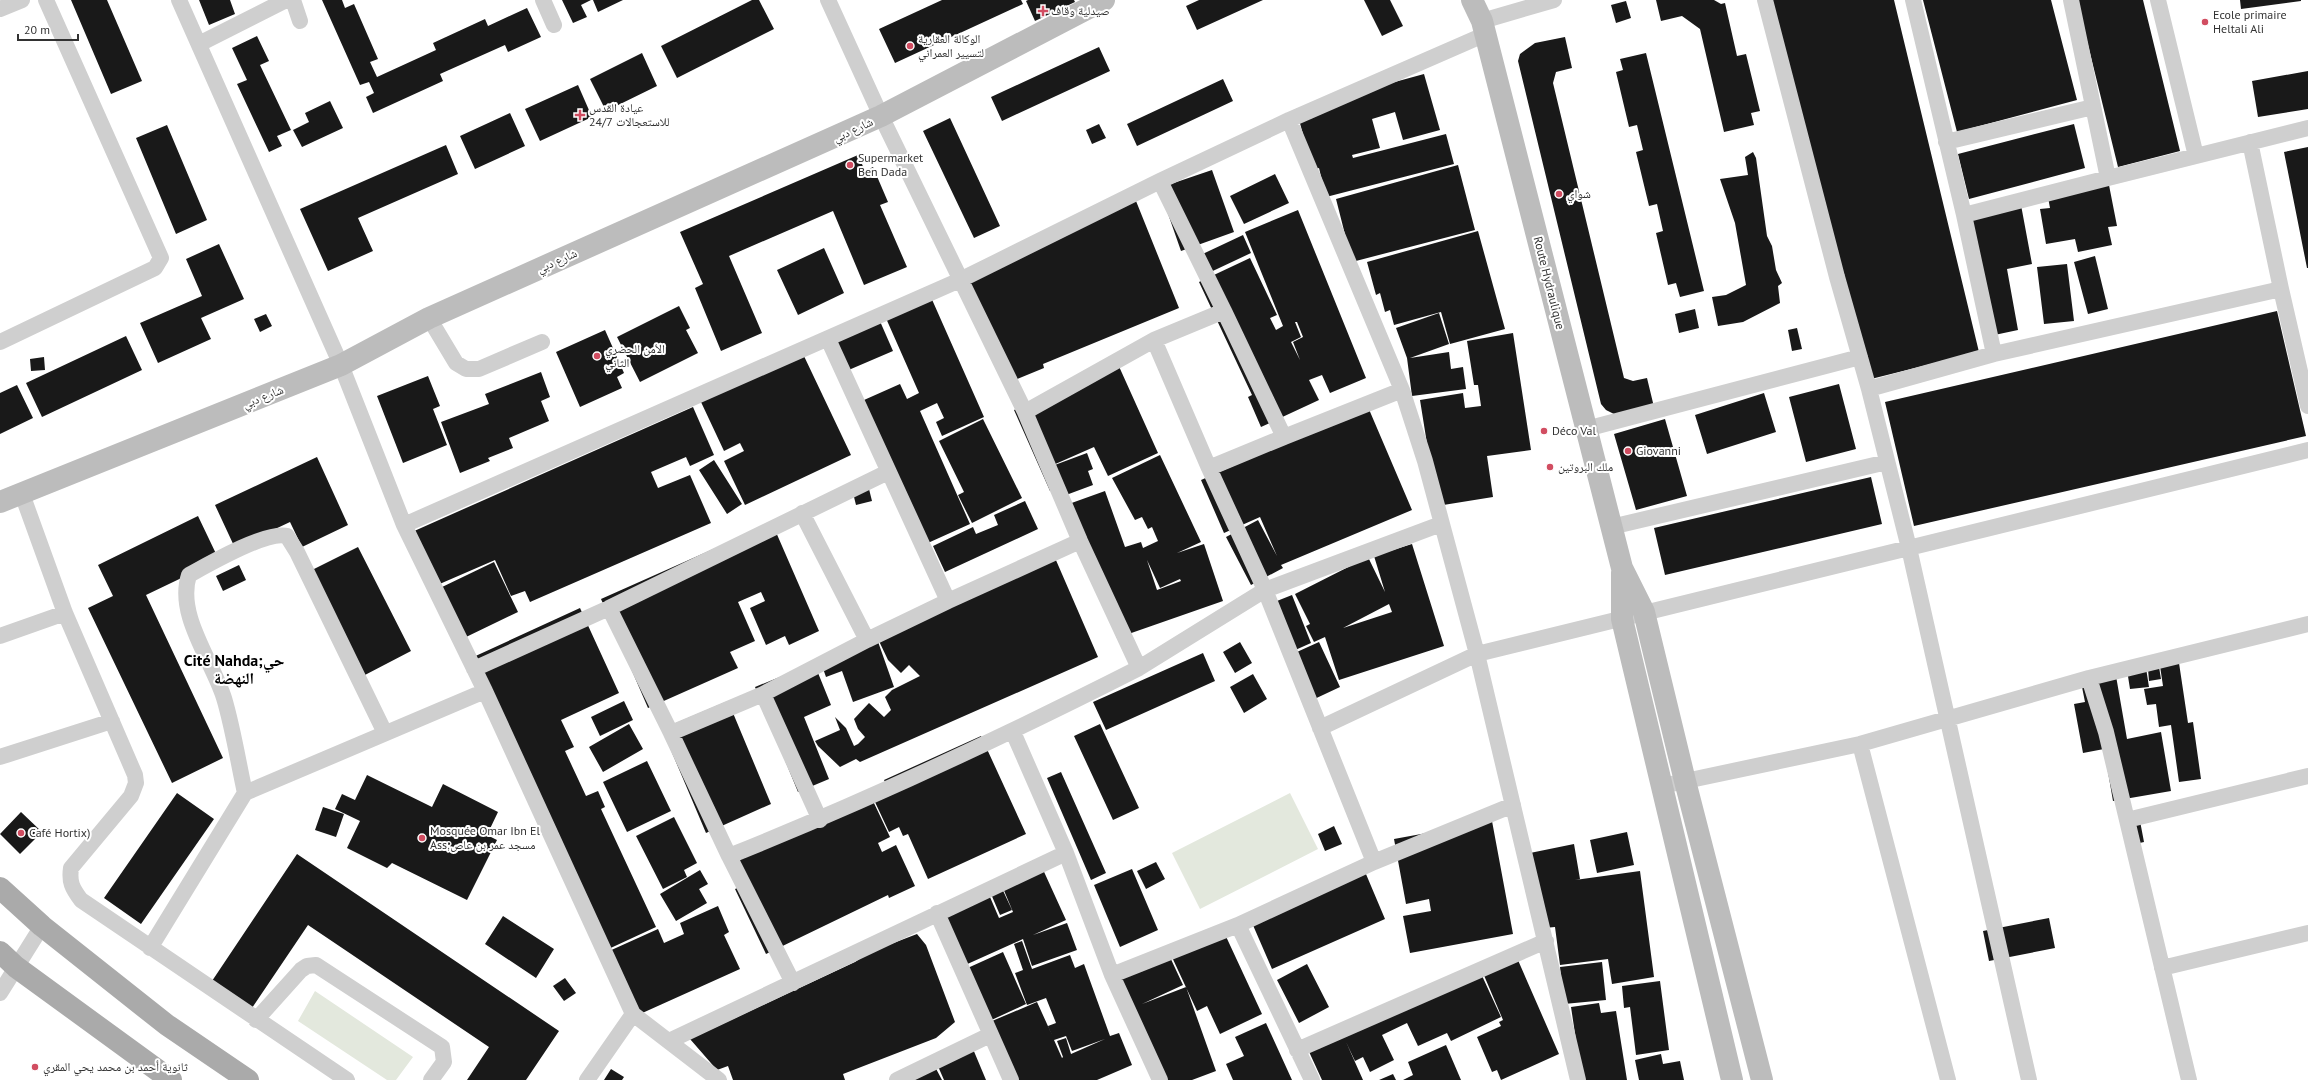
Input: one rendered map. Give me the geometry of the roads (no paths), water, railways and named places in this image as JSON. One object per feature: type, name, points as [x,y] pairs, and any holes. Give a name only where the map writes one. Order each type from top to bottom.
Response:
[{"type":"main road","name":"شارع دبي","points":[[0,502],[341,365],[429,318],[881,116],[1104,0]]},
{"type":"main road","name":"Route Hydraulique","points":[[1472,0],[1484,27],[1622,568]]},
{"type":"main road","points":[[1622,568],[1644,612],[1685,781],[1762,1080]]},
{"type":"main road","points":[[1622,568],[1622,620],[1732,1080]]},
{"type":"main road","points":[[0,888],[42,926],[167,1025],[248,1080]]},
{"type":"main road","points":[[0,952],[16,967],[171,1080]]},
{"type":"street","points":[[0,9],[22,0]]},
{"type":"street","points":[[0,342],[155,268],[161,258],[46,0]]},
{"type":"street","points":[[179,0],[341,365],[404,525],[485,691],[633,1014],[720,1080]]},
{"type":"street","points":[[199,44],[286,0]]},
{"type":"street","points":[[293,0],[300,21]]},
{"type":"street","points":[[542,0],[554,25]]},
{"type":"street","points":[[828,0],[881,116],[1025,412],[1080,541],[1139,668]]},
{"type":"street","points":[[404,525],[960,280],[1160,181],[1484,27],[1554,0]]},
{"type":"street","points":[[1765,0],[1837,277],[1869,389],[1909,548],[1946,719],[2030,1080]]},
{"type":"street","points":[[1913,0],[1964,215],[1994,354]]},
{"type":"street","points":[[2071,0],[2108,178]]},
{"type":"street","points":[[2158,0],[2196,156]]},
{"type":"street","points":[[1946,142],[2093,107]]},
{"type":"street","points":[[1289,120],[1402,390],[1424,461],[1440,524],[1477,654],[1546,941],[1573,1078]]},
{"type":"street","points":[[1964,215],[2308,128]]},
{"type":"street","points":[[2250,142],[2281,289],[2308,406]]},
{"type":"street","points":[[1160,181],[1284,437]]},
{"type":"street","points":[[1869,389],[1994,354],[2281,289]]},
{"type":"street","points":[[1025,412],[1154,340],[1224,311]]},
{"type":"street","points":[[429,318],[456,363],[466,369],[479,369],[542,342]]},
{"type":"street","points":[[828,339],[948,601]]},
{"type":"street","points":[[1154,340],[1209,468],[1265,590],[1374,862]]},
{"type":"street","points":[[1586,429],[1860,357]]},
{"type":"street","points":[[1209,468],[1402,390]]},
{"type":"street","points":[[1320,728],[1477,654],[1622,620],[1644,612],[2308,450]]},
{"type":"street","points":[[1611,527],[1887,462]]},
{"type":"street","points":[[474,669],[609,608],[888,472]]},
{"type":"street","points":[[22,494],[65,613],[135,775],[136,783],[131,796],[71,868],[69,880],[81,900],[256,1020],[347,1080]]},
{"type":"street","points":[[802,513],[867,640]]},
{"type":"street","points":[[729,856],[820,820],[1013,732],[1139,668],[1265,590],[1440,524]]},
{"type":"street","points":[[245,793],[224,697],[188,612],[184,587],[189,575],[251,544],[272,536],[287,536],[297,552],[385,733]]},
{"type":"street","points":[[671,733],[763,694],[867,640],[948,601],[1080,541]]},
{"type":"street","points":[[609,608],[671,733],[729,856],[793,983]]},
{"type":"street","points":[[0,636],[65,613]]},
{"type":"street","points":[[1662,786],[1860,744],[2089,678],[2308,624]]},
{"type":"street","points":[[2089,678],[2106,732],[2189,1080]]},
{"type":"street","points":[[150,948],[245,793],[485,691]]},
{"type":"street","points":[[763,694],[820,820]]},
{"type":"street","points":[[0,757],[112,721]]},
{"type":"street","points":[[1013,732],[1066,852],[1112,975],[1159,1080]]},
{"type":"street","points":[[1860,744],[1948,1080]]},
{"type":"street","points":[[2127,820],[2308,776]]},
{"type":"street","points":[[1112,975],[1238,925],[1374,862],[1513,806]]},
{"type":"street","points":[[669,1041],[1066,852]]},
{"type":"street","points":[[937,913],[1011,1080]]},
{"type":"street","points":[[1238,925],[1312,1080]]},
{"type":"street","points":[[0,993],[42,926]]},
{"type":"street","points":[[2162,968],[2308,933]]},
{"type":"street","points":[[1297,1050],[1546,941]]},
{"type":"street","points":[[256,1020],[301,970],[316,965],[442,1047],[444,1062],[431,1080]]},
{"type":"street","points":[[587,1080],[633,1014]]},
{"type":"street","points":[[901,1079],[990,1035]]},
{"type":"place","name":"صيدلية وقاف","points":[[1043,11]]},
{"type":"place","name":"Ecole primaire Heltali Ali","points":[[2205,22]]},
{"type":"place","name":"الوكالة العقارية لتسيير العمراني","points":[[910,46]]},
{"type":"place","name":"عيادة القدس للاستعجالات 24/7","points":[[580,115]]},
{"type":"place","name":"Supermarket Ben Dada","points":[[850,165]]},
{"type":"place","name":"شواي","points":[[1559,194]]},
{"type":"place","name":"الأمن الحضري الثاني","points":[[597,356]]},
{"type":"place","name":"Déco Val","points":[[1544,431]]},
{"type":"place","name":"Giovanni","points":[[1628,451]]},
{"type":"place","name":"ملك البروتين","points":[[1550,467]]},
{"type":"place","name":"Café Hortix)","points":[[21,833]]},
{"type":"place","name":"Mosquée Omar Ibn El Ass;مسجد عمر بن عاص","points":[[422,838]]},
{"type":"place","name":"ثانوية أحمد بن محمد يحي المقري","points":[[35,1067]]},
{"type":"district","name":"Cité Nahda;حي النهضة","points":[[234,669]]}]
